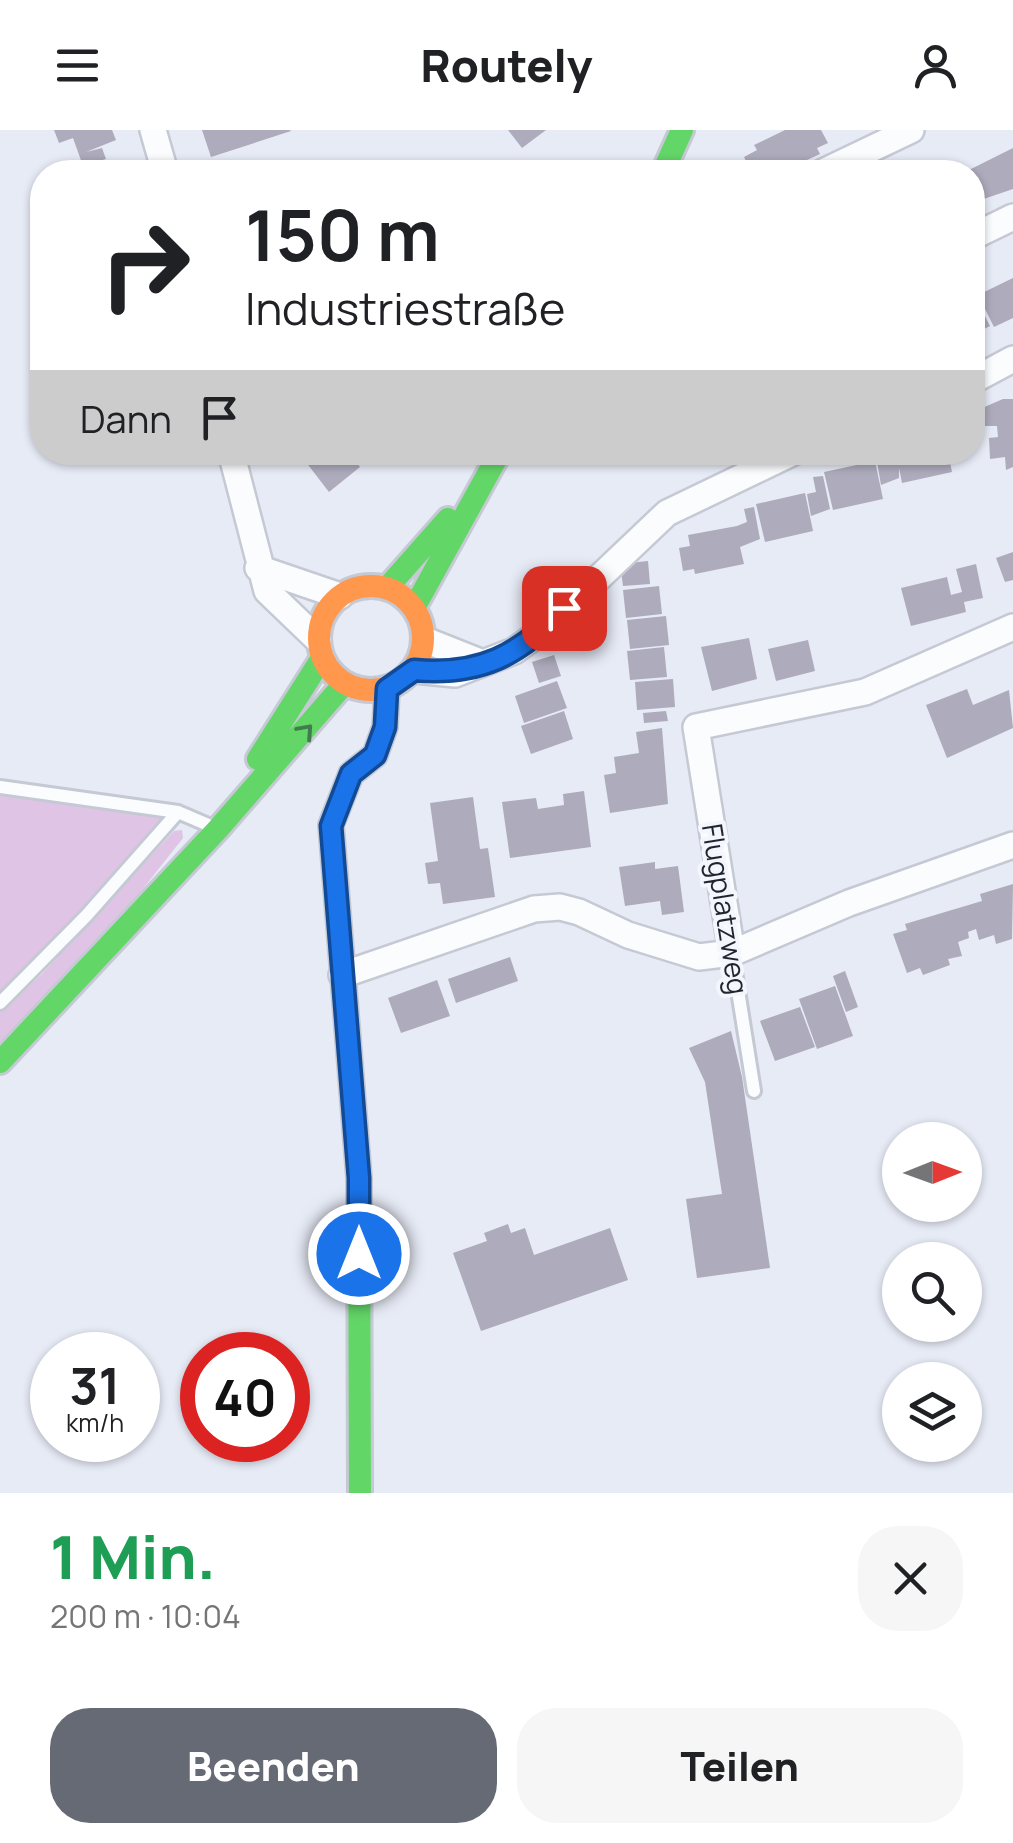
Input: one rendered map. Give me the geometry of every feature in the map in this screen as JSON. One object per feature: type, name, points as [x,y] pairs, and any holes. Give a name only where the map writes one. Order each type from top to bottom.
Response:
[{"type":"main road","points":[[668,160],[682,130]]},
{"type":"main road","points":[[414,608],[492,465]]},
{"type":"main road","points":[[386,588],[476,490]]},
{"type":"main road","points":[[218,829],[320,649],[322,622],[340,596],[355,588],[386,588],[414,608],[425,640],[414,670],[387,689],[372,691],[344,684],[320,649]]},
{"type":"main road","points":[[0,1062],[218,829],[344,684]]},
{"type":"main road","points":[[360,1493],[359,1178],[331,826],[351,774],[375,755],[385,727],[387,689]]},
{"type":"street","points":[[153,130],[162,160]]},
{"type":"street","points":[[848,160],[911,130]]},
{"type":"street","points":[[985,231],[1013,217]]},
{"type":"street","points":[[985,374],[1013,359]]},
{"type":"street","points":[[234,465],[266,590],[320,649]]},
{"type":"street","points":[[414,670],[455,674],[514,652],[546,628],[667,513],[767,465]]},
{"type":"street","points":[[258,568],[340,596]]},
{"type":"street","name":"Flugplatzweg","points":[[732,953],[696,727],[865,692],[1013,627]]},
{"type":"street","points":[[425,640],[483,664]]},
{"type":"street","points":[[342,976],[534,909],[560,907],[698,957],[732,953],[849,903],[1013,845]]},
{"type":"lane","points":[[0,787],[178,812],[218,829]]},
{"type":"lane","points":[[0,1003],[62,941],[178,812]]},
{"type":"lane","name":"Flugplatzweg","points":[[732,953],[754,1092]]},
{"type":"shaded area","points":[[0,787],[178,812],[0,996]]},
{"type":"shaded area","points":[[182,830],[183,838],[123,914],[0,1043],[0,1012],[42,974],[174,831]]},
{"type":"building","points":[[54,130],[112,130],[116,140],[86,152],[102,148],[106,159],[103,160],[81,160],[73,138],[59,143]]},
{"type":"building","points":[[202,130],[290,130],[291,131],[211,157]]},
{"type":"building","points":[[508,130],[546,130],[522,148]]},
{"type":"building","points":[[785,130],[821,130],[828,143],[817,148],[820,154],[807,160],[745,160],[744,157],[757,150],[754,145]]},
{"type":"building","points":[[1013,148],[1013,189],[985,199],[985,162]]},
{"type":"building","points":[[1013,278],[1013,318],[994,327],[985,309],[985,292]]},
{"type":"building","points":[[1013,399],[1013,467],[1006,470],[1005,457],[990,459],[989,438],[998,437],[997,426],[985,426],[985,407]]},
{"type":"building","points":[[308,465],[359,465],[360,467],[329,492]]},
{"type":"building","points":[[876,465],[883,499],[833,510],[824,472]]},
{"type":"building","points":[[878,465],[951,465],[952,472],[902,483],[899,468],[899,478],[881,485]]},
{"type":"building","points":[[823,476],[830,509],[811,516],[807,494],[816,492],[813,477]]},
{"type":"building","points":[[805,493],[813,531],[765,542],[756,504]]},
{"type":"building","points":[[754,507],[760,539],[740,547],[744,564],[695,574],[694,569],[683,571],[679,548],[690,546],[688,535],[747,522],[744,509]]},
{"type":"building","points":[[1013,552],[1013,580],[1005,582],[996,558]]},
{"type":"building","points":[[648,561],[650,584],[623,586],[620,564]]},
{"type":"building","points":[[976,564],[983,598],[964,602],[966,612],[911,626],[901,588],[947,577],[951,595],[962,592],[956,569]]},
{"type":"building","points":[[659,586],[662,614],[626,618],[623,590]]},
{"type":"building","points":[[666,616],[669,645],[630,649],[627,620]]},
{"type":"building","points":[[749,638],[757,679],[712,691],[701,647]]},
{"type":"building","points":[[808,640],[815,671],[776,681],[768,649]]},
{"type":"building","points":[[664,647],[667,677],[630,680],[627,651]]},
{"type":"building","points":[[554,655],[561,676],[539,683],[532,662]]},
{"type":"building","points":[[673,679],[675,707],[637,710],[635,682]]},
{"type":"building","points":[[557,681],[567,708],[524,723],[515,696]]},
{"type":"building","points":[[967,689],[973,705],[1009,690],[1013,728],[947,758],[926,705]]},
{"type":"building","points":[[564,711],[573,739],[531,754],[521,726]]},
{"type":"building","points":[[666,711],[668,721],[644,723],[643,713]]},
{"type":"building","points":[[662,728],[668,804],[610,813],[604,775],[616,773],[614,757],[639,753],[636,732]]},
{"type":"building","points":[[584,791],[591,847],[510,858],[502,802],[536,798],[538,809],[564,805],[563,794]]},
{"type":"building","points":[[473,797],[480,849],[488,848],[495,897],[443,904],[440,883],[428,884],[425,863],[438,861],[430,803]]},
{"type":"building","points":[[655,862],[655,869],[678,866],[684,912],[662,915],[660,901],[625,906],[619,867]]},
{"type":"building","points":[[1013,884],[1012,939],[996,944],[994,935],[979,940],[976,929],[968,932],[969,938],[958,942],[962,956],[948,959],[950,965],[923,975],[920,968],[907,973],[893,934],[907,930],[905,924],[982,901],[980,894]]},
{"type":"building","points":[[510,957],[518,981],[456,1003],[448,979]]},
{"type":"building","points":[[845,971],[858,1007],[846,1012],[833,976]]},
{"type":"building","points":[[437,980],[450,1016],[401,1033],[388,998]]},
{"type":"building","points":[[835,986],[853,1036],[817,1049],[799,999]]},
{"type":"building","points":[[800,1007],[815,1047],[775,1061],[760,1021]]},
{"type":"building","points":[[731,1031],[742,1077],[770,1268],[697,1278],[686,1199],[722,1194],[705,1082],[689,1048]]},
{"type":"building","points":[[508,1224],[511,1233],[525,1228],[534,1255],[610,1228],[628,1280],[481,1331],[453,1253],[487,1241],[484,1233]]},
{"type":"traffic: fast","points":[[668,160],[682,130]]},
{"type":"traffic: fast","points":[[414,608],[493,465]]},
{"type":"traffic: fast","points":[[387,588],[448,519]]},
{"type":"traffic: fast","points":[[258,759],[322,658]]},
{"type":"traffic: fast","points":[[0,1062],[218,829],[344,684]]},
{"type":"traffic: fast","points":[[360,1493],[359,1178],[331,825],[351,774],[375,755],[385,727],[387,689]]},
{"type":"traffic: slow","points":[[371,586],[391,590],[408,601],[419,618],[423,638],[419,658],[408,675],[391,686],[371,690],[351,686],[334,675],[323,658],[319,638],[323,618],[334,601],[351,590],[371,586]]},
{"type":"route","points":[[359,1254],[359,1178],[331,826],[351,774],[375,755],[385,727],[387,689],[414,670],[455,674],[514,652],[546,628],[564,608]]}]
